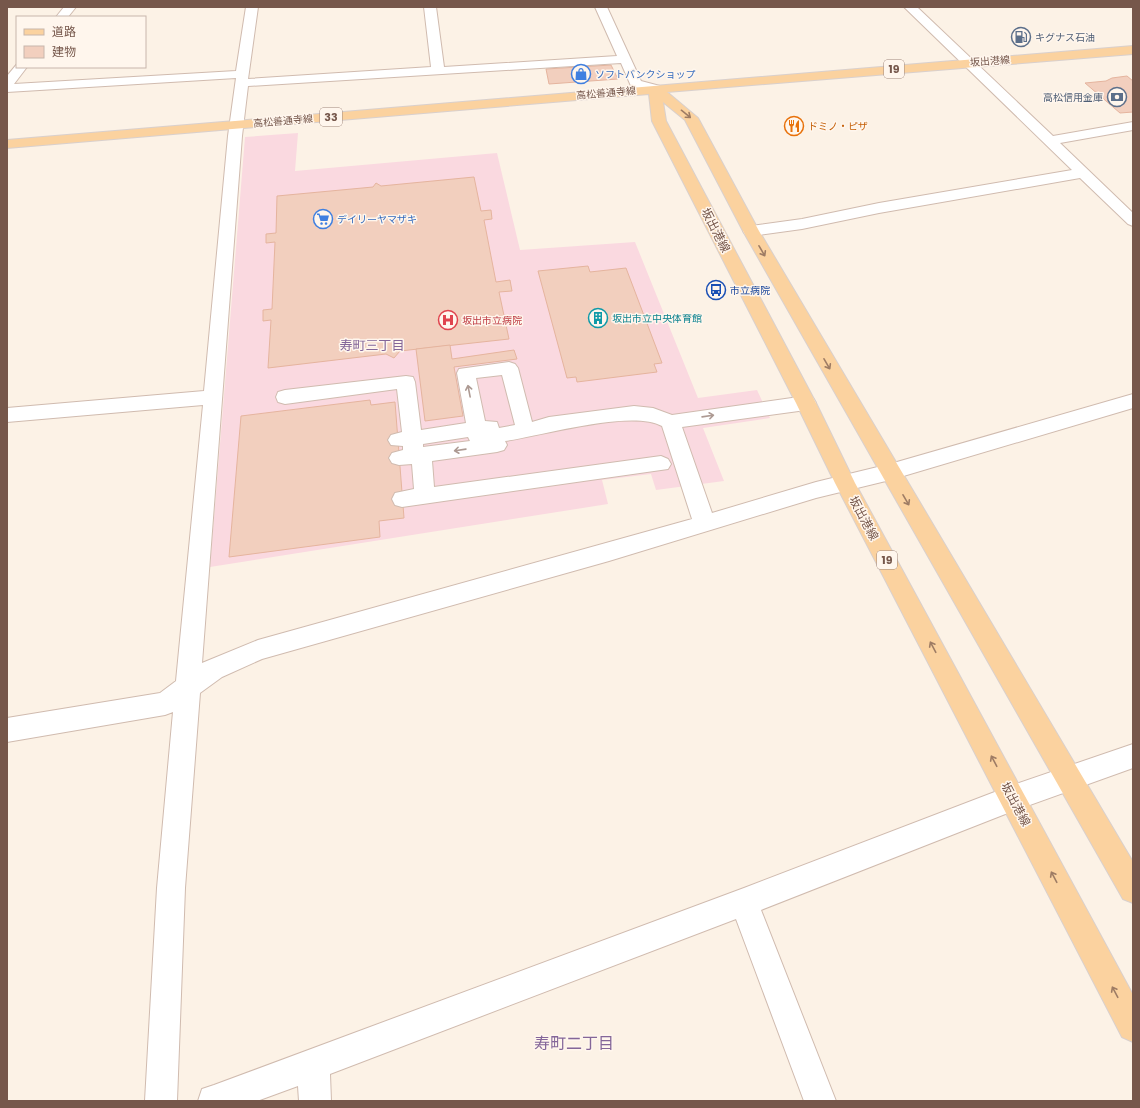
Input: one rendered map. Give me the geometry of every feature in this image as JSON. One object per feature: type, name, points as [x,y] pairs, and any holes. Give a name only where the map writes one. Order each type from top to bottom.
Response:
[{"type":"main road","name":"坂出港線","points":[[1133,50],[655,89],[659,121],[806,403],[845,483],[1014,798],[1133,1026]]},
{"type":"main road","name":"高松善通寺線","points":[[7,144],[655,89]]},
{"type":"main road","points":[[655,89],[691,118],[751,231],[890,472],[1070,778],[1133,889]]},
{"type":"street","points":[[63,16],[70,7]]},
{"type":"street","points":[[161,1101],[171,888],[236,125],[252,7]]},
{"type":"street","points":[[430,7],[438,70]]},
{"type":"street","points":[[601,7],[636,83],[655,89]]},
{"type":"street","points":[[910,7],[1133,221]]},
{"type":"street","points":[[7,88],[438,70],[625,59]]},
{"type":"street","points":[[7,84],[20,68]]},
{"type":"street","points":[[1049,141],[1133,126]]},
{"type":"street","points":[[751,231],[802,224],[879,208],[1082,173]]},
{"type":"street","points":[[523,423],[509,368],[466,374],[478,438],[525,431],[549,424],[634,413],[647,413],[660,416],[670,422],[806,403]]},
{"type":"street","points":[[285,397],[406,382],[409,450],[425,496]]},
{"type":"street","points":[[7,415],[214,397]]},
{"type":"street","points":[[7,730],[165,704],[214,670],[258,650],[845,483],[890,472],[1133,401]]},
{"type":"street","points":[[670,422],[705,524]]},
{"type":"street","points":[[409,450],[477,429],[523,423],[549,424]]},
{"type":"street","points":[[409,450],[525,441],[549,424]]},
{"type":"street","points":[[402,499],[661,464]]},
{"type":"street","points":[[214,1101],[744,902],[1014,798],[1133,756]]},
{"type":"street","points":[[744,902],[820,1101]]},
{"type":"street","points":[[313,1063],[315,1101]]},
{"type":"shaded area","name":"坂出市立病院","points":[[298,133],[295,171],[497,153],[520,250],[635,242],[698,398],[757,390],[770,418],[703,428],[724,481],[656,490],[651,474],[602,480],[608,504],[210,567],[245,137]]},
{"type":"building","name":"ソフトバンクショップ","points":[[611,65],[618,79],[549,84],[546,69]]},
{"type":"building","name":"高松信用金庫","points":[[1127,76],[1133,81],[1133,112],[1120,113],[1085,83],[1106,81],[1112,78]]},
{"type":"building","points":[[474,177],[481,211],[491,210],[492,219],[484,220],[496,282],[510,280],[512,291],[499,292],[509,339],[400,351],[394,358],[386,354],[268,368],[271,320],[263,321],[263,310],[272,309],[275,242],[266,243],[266,234],[276,233],[277,196],[373,187],[376,183],[381,186]]},
{"type":"building","name":"坂出市立中央体育館","points":[[588,266],[590,272],[626,268],[662,363],[654,364],[657,372],[577,382],[576,377],[567,378],[538,271]]},
{"type":"building","points":[[450,345],[452,359],[514,350],[517,359],[454,367],[463,416],[425,421],[416,349]]},
{"type":"building","points":[[370,400],[371,405],[395,402],[404,518],[379,521],[380,537],[229,557],[241,416]]},
{"type":"place","name":"キグナス石油","points":[[1021,37]]},
{"type":"place","name":"ソフトバンクショップ","points":[[581,74]]},
{"type":"place","name":"高松信用金庫","points":[[1117,97]]},
{"type":"place","name":"ドミノ・ピザ","points":[[794,126]]},
{"type":"place","name":"デイリーヤマザキ","points":[[323,219]]},
{"type":"place","name":"市立病院","points":[[716,290]]},
{"type":"place","name":"坂出市立中央体育館","points":[[598,318]]},
{"type":"place","name":"坂出市立病院","points":[[448,320]]},
{"type":"district","name":"寿町三丁目","points":[[372,345]]},
{"type":"district","name":"寿町二丁目","points":[[574,1043]]}]
